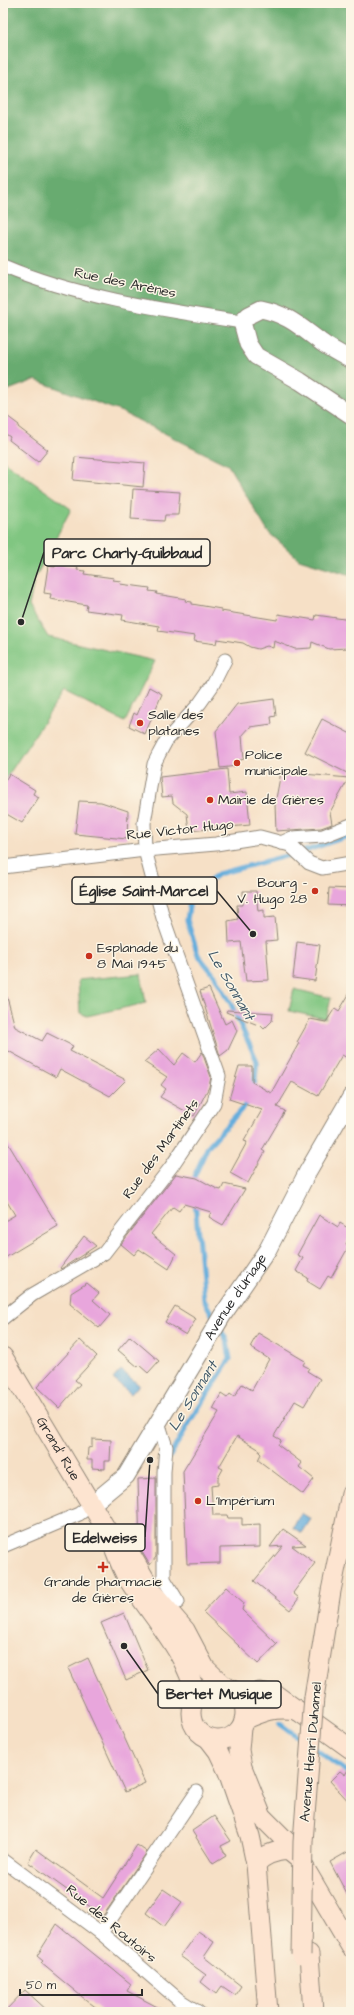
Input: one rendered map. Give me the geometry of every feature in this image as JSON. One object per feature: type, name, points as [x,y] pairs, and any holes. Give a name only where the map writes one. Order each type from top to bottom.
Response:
[{"type":"main road","name":"Grand' Rue","points":[[3,1357],[113,1541],[118,1562],[127,1578],[146,1607],[174,1643],[184,1660],[191,1677],[196,1697]]},
{"type":"main road","name":"Avenue Henri Duhamel","points":[[305,2012],[305,1954],[319,1697],[331,1591],[351,1494]]},
{"type":"main road","name":"Grand' Rue","points":[[113,1541],[131,1555],[153,1593],[185,1630],[205,1668],[232,1692]]},
{"type":"main road","name":"Avenue Henri Duhamel","points":[[319,1697],[351,1546]]},
{"type":"main road","points":[[268,2012],[256,1864],[250,1836],[228,1772],[218,1751],[208,1738],[195,1728],[191,1709],[196,1697],[204,1690],[214,1686],[232,1692],[260,1692],[276,1695],[351,1749]]},
{"type":"main road","points":[[232,1692],[245,1708],[239,1750],[242,1767],[262,1817],[287,1842],[300,1860],[351,1947]]},
{"type":"main road","points":[[208,1738],[217,1741],[235,1735],[243,1724],[263,1711],[278,1708],[296,1710]]},
{"type":"main road","points":[[256,1864],[267,1854],[288,1850],[300,1860]]},
{"type":"main road","name":"Avenue Henri Duhamel","points":[[305,1954],[313,2012]]},
{"type":"street","name":"Rue des Arènes","points":[[3,266],[29,277],[129,303],[242,322]]},
{"type":"street","points":[[351,360],[322,343],[296,322],[276,312],[261,309],[249,315],[242,322],[248,344],[256,356],[300,381],[351,414]]},
{"type":"street","name":"Rue des Martinets","points":[[3,1318],[32,1295],[104,1253],[171,1167],[214,1103],[219,1076],[163,918],[145,850],[144,823],[154,764],[166,741],[200,703],[212,686],[225,660]]},
{"type":"street","points":[[351,825],[323,836],[292,838],[285,844],[309,863],[322,868],[351,863]]},
{"type":"street","name":"Rue Victor Hugo","points":[[3,867],[145,850],[216,844],[260,837],[285,844]]},
{"type":"street","name":"Avenue d'Uriage","points":[[92,1504],[126,1476],[222,1316],[268,1249],[308,1171],[351,1097]]},
{"type":"street","points":[[158,1422],[166,1447],[164,1472],[164,1579],[178,1602]]},
{"type":"street","points":[[3,1546],[79,1514],[92,1504]]},
{"type":"street","points":[[101,1933],[197,1792]]},
{"type":"street","name":"Rue des Routoirs","points":[[3,1860],[101,1933],[179,2000],[198,2012]]},
{"type":"green space","points":[[3,3],[351,3],[351,575],[299,559],[268,532],[228,465],[122,412],[35,380],[3,392]]},
{"type":"green space","points":[[3,461],[71,509],[34,580],[29,606],[48,637],[155,661],[125,722],[64,691],[3,783]]},
{"type":"green space","points":[[141,974],[146,1003],[87,1016],[80,1013],[78,980]]},
{"type":"green space","points":[[294,989],[331,998],[326,1019],[289,1011]]},
{"type":"water","points":[[121,1370],[139,1385],[131,1394],[113,1379]]},
{"type":"water","points":[[301,1513],[311,1519],[302,1533],[293,1528]]},
{"type":"building","points":[[3,413],[19,425],[18,427],[48,450],[38,462],[9,440],[10,437],[3,432]]},
{"type":"building","points":[[75,457],[145,463],[143,487],[73,480]]},
{"type":"building","points":[[133,489],[180,492],[178,515],[165,515],[164,521],[131,519]]},
{"type":"building","points":[[56,564],[78,567],[77,570],[85,571],[84,574],[114,578],[113,580],[121,581],[120,584],[150,588],[149,591],[157,592],[156,594],[186,599],[185,601],[192,602],[192,604],[221,609],[221,611],[277,620],[278,614],[315,620],[316,615],[351,620],[348,648],[329,649],[312,642],[311,648],[295,649],[274,641],[273,648],[267,646],[258,649],[243,643],[217,639],[216,644],[194,641],[195,636],[158,631],[159,626],[122,620],[123,615],[86,610],[87,605],[50,599],[51,594],[44,593],[48,566],[55,567]]},
{"type":"building","points":[[149,687],[162,694],[145,734],[129,726],[134,713],[137,715]]},
{"type":"building","points":[[274,699],[276,716],[271,717],[272,724],[250,727],[242,736],[244,759],[237,761],[237,766],[220,768],[216,731],[237,704]]},
{"type":"building","points":[[322,719],[351,734],[351,775],[305,752]]},
{"type":"building","name":"Mairie de Gières","points":[[227,769],[229,794],[247,792],[250,825],[189,831],[187,814],[173,803],[172,796],[162,797],[160,777]]},
{"type":"building","points":[[281,772],[349,778],[330,812],[332,824],[321,828],[276,831],[275,804]]},
{"type":"building","points":[[9,774],[35,790],[33,794],[39,797],[22,823],[3,812],[3,784]]},
{"type":"building","points":[[79,801],[101,802],[128,811],[127,839],[75,834]]},
{"type":"building","points":[[329,888],[351,889],[351,906],[328,905]]},
{"type":"building","points":[[243,891],[256,891],[258,911],[264,910],[264,918],[275,917],[277,940],[266,941],[269,980],[246,981],[241,942],[229,943],[228,921],[238,919],[237,905],[243,905]]},
{"type":"building","points":[[297,942],[320,945],[315,981],[293,978]]},
{"type":"building","points":[[209,988],[225,1024],[232,1020],[237,1031],[228,1050],[220,1056],[200,991]]},
{"type":"building","points":[[351,991],[351,1060],[342,1055],[318,1096],[292,1082],[277,1107],[285,1111],[262,1150],[265,1152],[248,1183],[230,1173],[247,1142],[244,1141],[262,1110],[229,1099],[239,1066],[252,1066],[252,1082],[271,1093],[299,1043],[297,1042],[310,1019],[326,1022],[335,1008],[339,1011]]},
{"type":"building","points":[[7,997],[15,1027],[42,1041],[47,1033],[73,1046],[70,1051],[126,1080],[110,1096],[60,1069],[56,1077],[3,1048],[3,998]]},
{"type":"building","points":[[227,1010],[273,1013],[272,1021],[264,1029],[259,1024],[258,1025],[226,1012]]},
{"type":"building","points":[[159,1049],[174,1065],[183,1053],[195,1062],[202,1052],[211,1077],[209,1087],[194,1116],[160,1097],[166,1089],[161,1085],[167,1077],[144,1062]]},
{"type":"building","points":[[3,1135],[58,1226],[3,1259],[3,1222],[15,1215],[3,1195]]},
{"type":"building","points":[[176,1174],[197,1178],[221,1190],[224,1184],[245,1189],[223,1225],[209,1217],[211,1212],[184,1204],[179,1211],[173,1207],[151,1234],[176,1254],[169,1269],[139,1249],[134,1255],[121,1244]]},
{"type":"building","points":[[319,1215],[338,1227],[340,1223],[351,1230],[351,1235],[346,1244],[349,1246],[331,1278],[328,1276],[320,1289],[307,1281],[308,1278],[296,1271],[303,1258],[297,1255]]},
{"type":"building","points":[[84,1236],[96,1246],[61,1269],[60,1268]]},
{"type":"building","points":[[87,1283],[99,1293],[93,1300],[110,1315],[99,1328],[70,1304],[71,1293]]},
{"type":"building","points":[[175,1306],[196,1319],[186,1335],[165,1322]]},
{"type":"building","points":[[258,1333],[305,1361],[303,1365],[309,1368],[307,1371],[320,1379],[304,1406],[295,1401],[274,1436],[281,1440],[278,1445],[302,1463],[299,1467],[314,1479],[303,1494],[258,1460],[261,1454],[259,1452],[260,1450],[237,1436],[219,1467],[223,1469],[218,1478],[218,1485],[211,1486],[213,1515],[227,1515],[228,1518],[242,1518],[242,1525],[260,1524],[260,1547],[220,1548],[220,1563],[187,1564],[183,1471],[219,1412],[213,1409],[221,1394],[227,1398],[230,1394],[234,1397],[242,1384],[252,1390],[269,1359],[250,1347]]},
{"type":"building","points":[[130,1336],[159,1361],[148,1373],[139,1365],[138,1367],[118,1350]]},
{"type":"building","points":[[80,1340],[97,1356],[75,1380],[80,1384],[59,1408],[37,1387]]},
{"type":"building","points":[[92,1439],[111,1440],[110,1461],[105,1461],[105,1469],[92,1468],[92,1460],[87,1460],[88,1448],[92,1447]]},
{"type":"building","points":[[156,1478],[156,1557],[150,1565],[140,1549],[138,1479]]},
{"type":"building","points":[[283,1529],[306,1545],[292,1546],[315,1563],[293,1593],[299,1598],[290,1610],[254,1581],[283,1546],[270,1547]]},
{"type":"building","points":[[226,1587],[244,1603],[242,1610],[277,1644],[258,1664],[203,1612]]},
{"type":"building","points":[[124,1613],[148,1670],[126,1680],[101,1623]]},
{"type":"building","points":[[88,1658],[145,1783],[125,1792],[68,1668]]},
{"type":"building","points":[[351,1764],[351,1804],[330,1781],[340,1771],[345,1775]]},
{"type":"building","points":[[214,1816],[231,1841],[221,1846],[226,1856],[213,1864],[192,1831]]},
{"type":"building","points":[[137,1845],[147,1852],[103,1916],[28,1862],[36,1849],[103,1898]]},
{"type":"building","points":[[351,1850],[351,1902],[330,1862]]},
{"type":"building","points":[[163,1889],[182,1902],[164,1927],[146,1913]]},
{"type":"building","points":[[57,1924],[131,1984],[127,1991],[167,2012],[102,2012],[81,1996],[41,1963],[43,1961],[37,1956]]},
{"type":"building","points":[[198,1931],[214,1942],[204,1957],[241,1986],[235,1995],[222,1986],[216,1994],[201,1982],[206,1975],[180,1956]]},
{"type":"building","points":[[25,1990],[49,2012],[4,2012]]},
{"type":"waterway","name":"Le Sonnant","points":[[254,1089],[257,1061],[230,1002],[215,976],[198,955],[187,920],[192,888],[210,880],[218,874],[308,850],[351,835]]},
{"type":"waterway","name":"Le Sonnant","points":[[194,1183],[193,1179],[208,1146],[250,1100]]},
{"type":"waterway","name":"Le Sonnant","points":[[170,1456],[189,1423],[230,1359],[227,1341],[204,1300],[195,1201]]},
{"type":"waterway","name":"Le Sonnant","points":[[280,1724],[305,1742]]},
{"type":"waterway","name":"Le Sonnant","points":[[315,1749],[351,1775]]},
{"type":"place","name":"Parc Charly-Guibbaud","points":[[21,622]]},
{"type":"place","name":"Salle des platanes","points":[[140,723]]},
{"type":"place","name":"Police municipale","points":[[237,763]]},
{"type":"place","name":"Mairie de Gières","points":[[210,800]]},
{"type":"place","name":"Bourg - V. Hugo 28","points":[[315,891]]},
{"type":"place","name":"Église Saint-Marcel","points":[[253,934]]},
{"type":"place","name":"Esplanade du 8 Mai 1945","points":[[89,956]]},
{"type":"place","name":"Edelweiss","points":[[150,1460]]},
{"type":"place","name":"L'Impérium","points":[[198,1501]]},
{"type":"place","name":"Grande pharmacie de Gières","points":[[103,1567]]},
{"type":"place","name":"Bertet Musique","points":[[124,1646]]}]
